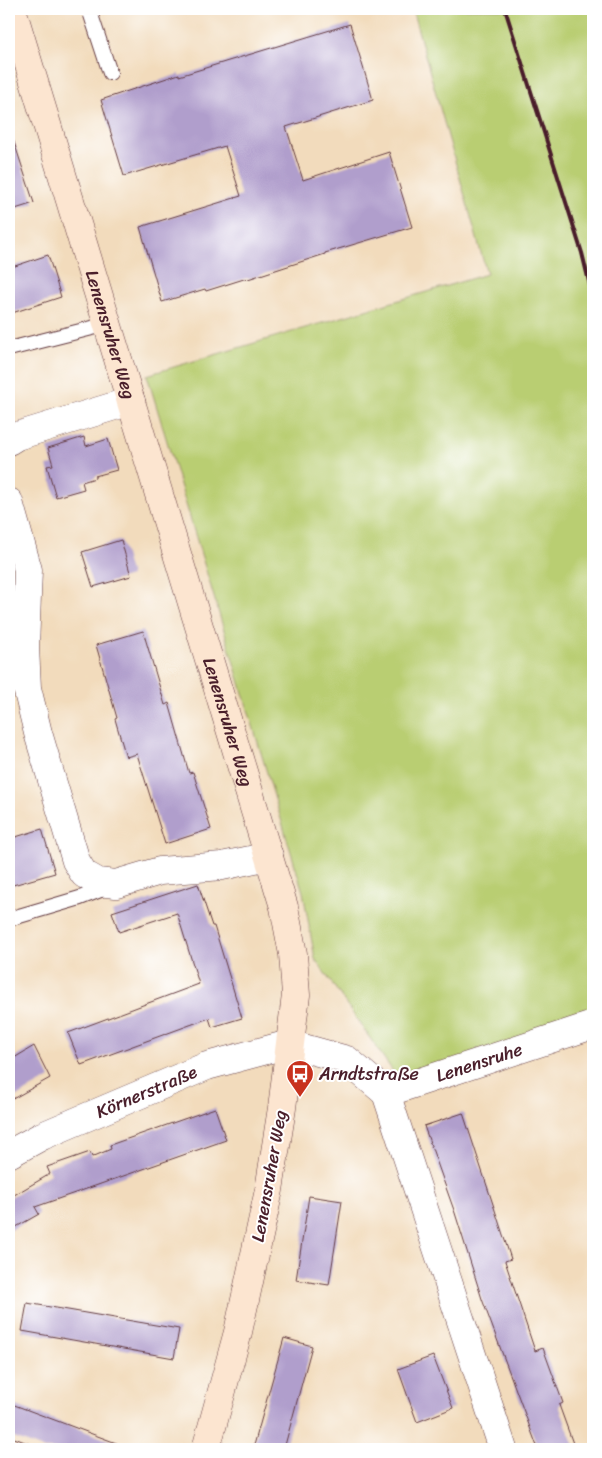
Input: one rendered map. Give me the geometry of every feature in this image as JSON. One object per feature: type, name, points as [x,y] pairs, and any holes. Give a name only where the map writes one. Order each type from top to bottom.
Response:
[{"type":"street","name":"Lenensruher Weg","points":[[12,9],[284,906],[293,954],[296,995],[282,1108],[263,1219],[238,1332],[206,1449]]},
{"type":"street","points":[[9,441],[17,436],[131,400]]},
{"type":"street","points":[[9,502],[28,570],[24,647],[27,688],[38,733],[76,861],[84,874],[98,882],[116,884],[160,871],[222,866],[269,856]]},
{"type":"street","name":"Lenensruhe","points":[[386,1093],[593,1025]]},
{"type":"street","points":[[289,1044],[347,1060],[386,1093],[503,1449]]},
{"type":"street","name":"Körnerstraße","points":[[9,1154],[42,1136],[207,1066],[289,1044]]},
{"type":"lane","points":[[89,9],[110,73]]},
{"type":"lane","points":[[9,349],[108,324]]},
{"type":"lane","points":[[9,919],[80,898],[116,884]]},
{"type":"green space","points":[[412,9],[593,9],[593,1021],[399,1080],[315,959],[303,892],[147,375],[487,274]]},
{"type":"building","points":[[350,24],[373,100],[286,127],[303,180],[389,152],[412,227],[325,253],[248,279],[162,302],[140,227],[241,196],[225,146],[124,176],[101,100],[179,74],[179,76]]},
{"type":"building","points":[[9,139],[13,139],[34,203],[9,211]]},
{"type":"building","points":[[48,255],[61,297],[9,314],[9,268]]},
{"type":"building","points":[[84,437],[86,446],[108,439],[117,470],[82,482],[84,489],[56,497],[47,466],[53,465],[48,448]]},
{"type":"building","points":[[121,540],[131,576],[93,587],[82,552]]},
{"type":"building","points":[[143,631],[165,705],[169,703],[189,773],[193,772],[211,829],[165,844],[137,754],[126,757],[96,645]]},
{"type":"building","points":[[42,829],[55,873],[13,885],[9,872],[9,839]]},
{"type":"building","points":[[198,884],[212,926],[214,926],[242,1018],[212,1027],[209,1018],[81,1065],[68,1033],[199,984],[177,913],[119,932],[112,912]]},
{"type":"building","points":[[34,1046],[50,1078],[9,1101],[9,1061]]},
{"type":"building","points":[[215,1108],[226,1140],[35,1207],[39,1214],[9,1231],[9,1198],[50,1174],[47,1167],[90,1152],[92,1157],[111,1149],[110,1145]]},
{"type":"building","points":[[463,1113],[511,1259],[505,1261],[535,1351],[543,1348],[563,1403],[559,1405],[575,1449],[538,1449],[482,1299],[455,1213],[424,1126]]},
{"type":"building","points":[[309,1196],[342,1201],[329,1285],[296,1280]]},
{"type":"building","points":[[27,1303],[179,1329],[174,1358],[22,1331]]},
{"type":"building","points":[[284,1338],[312,1346],[284,1449],[253,1449]]},
{"type":"building","points":[[433,1356],[453,1408],[417,1422],[398,1369]]},
{"type":"building","points":[[9,1403],[127,1447],[126,1449],[43,1449],[9,1436]]},
{"type":"railway","points":[[505,9],[582,253],[593,298]]},
{"type":"place","name":"Arndtstraße","points":[[300,1098]]}]
